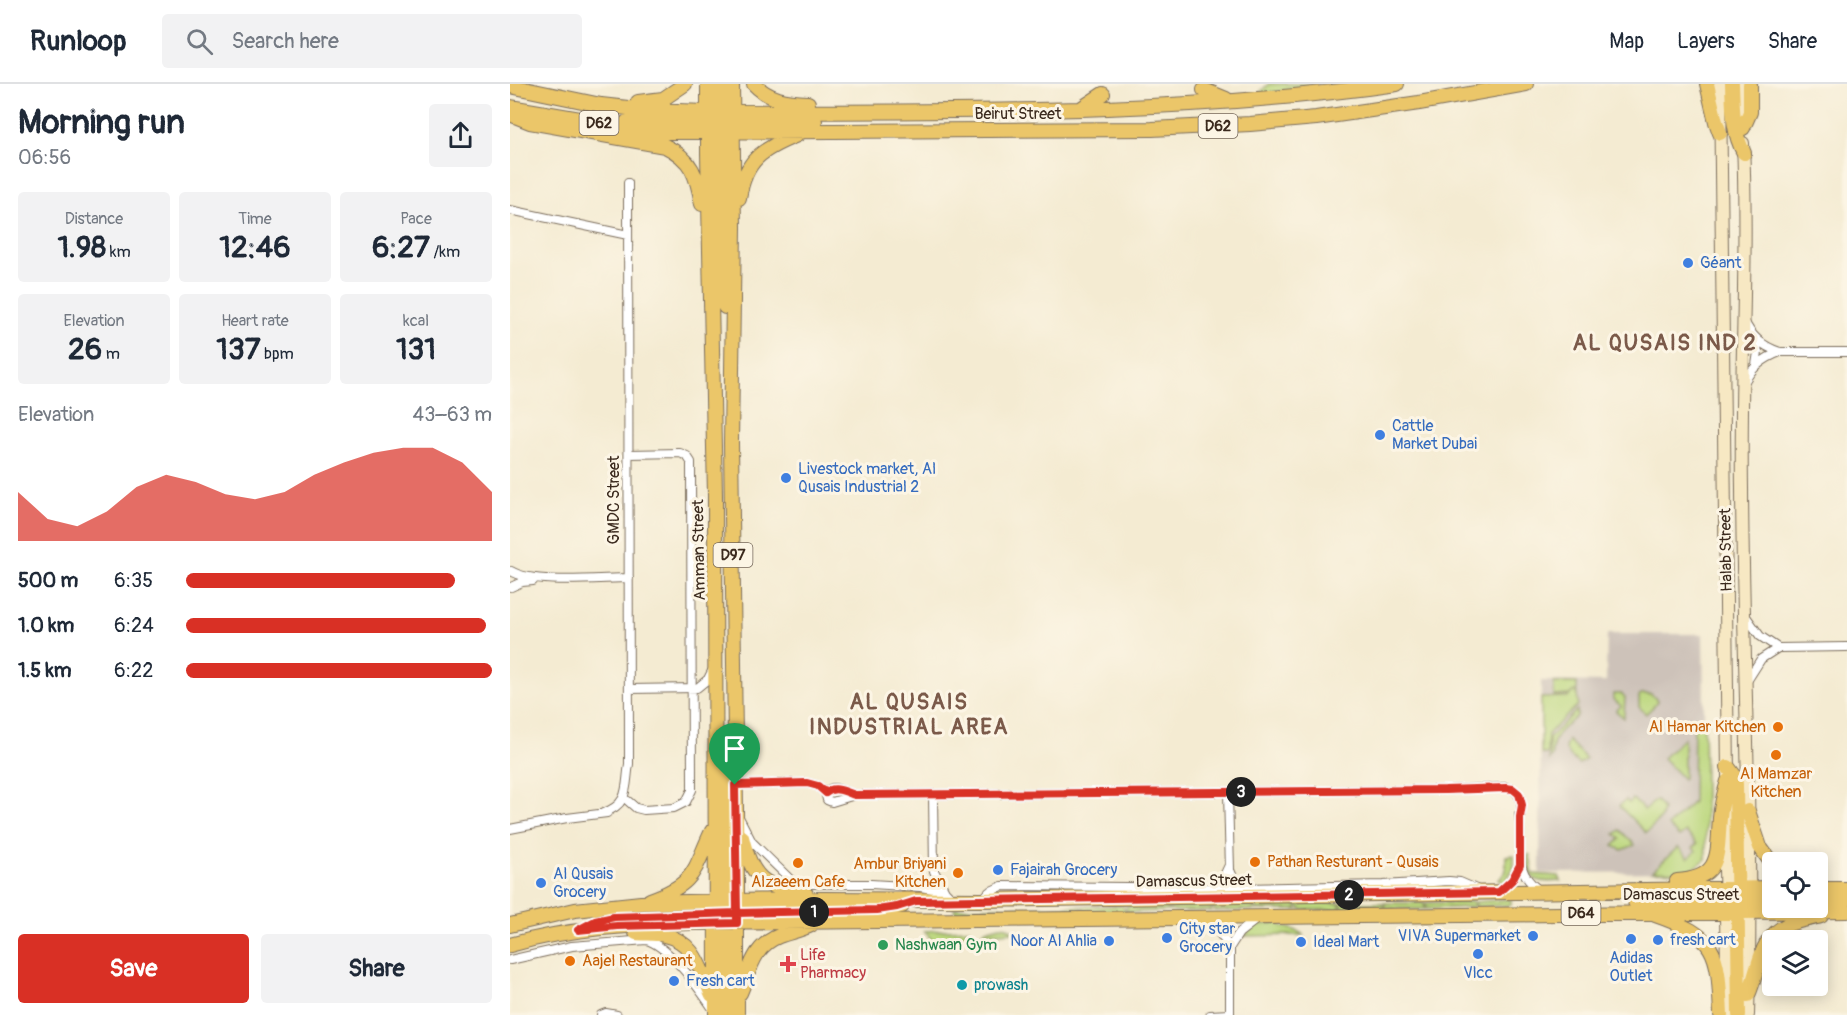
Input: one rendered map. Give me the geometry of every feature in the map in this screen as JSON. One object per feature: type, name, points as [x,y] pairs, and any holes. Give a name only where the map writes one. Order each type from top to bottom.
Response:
[{"type":"main road","points":[[601,105],[614,101],[645,103],[657,101],[673,94],[685,84]]},
{"type":"main road","name":"Amman Street","points":[[708,84],[720,122],[734,227],[731,443],[736,825],[718,1011]]},
{"type":"main road","points":[[720,84],[724,297],[733,331]]},
{"type":"main road","name":"Amman Street","points":[[732,84],[720,122],[710,234],[716,663],[714,826],[726,913],[736,1015]]},
{"type":"main road","points":[[754,84],[775,99],[822,104],[838,111]]},
{"type":"main road","name":"Beirut Street","points":[[720,122],[838,111],[1082,108],[1231,101],[1397,84]]},
{"type":"main road","name":"Beirut Street","points":[[510,86],[601,105],[804,132],[1152,129],[1250,124],[1316,118],[1526,84]]},
{"type":"main road","points":[[1707,84],[1720,133]]},
{"type":"main road","points":[[1732,84],[1734,125],[1744,153]]},
{"type":"main road","points":[[1743,128],[1750,112],[1750,84]]},
{"type":"main road","points":[[1204,90],[1231,101]]},
{"type":"main road","points":[[1082,108],[1103,94]]},
{"type":"main road","name":"D62","points":[[510,107],[614,126],[636,121],[720,122]]},
{"type":"main road","points":[[720,122],[873,120],[902,111]]},
{"type":"main road","points":[[510,114],[530,122],[654,143],[673,150],[684,159],[697,178],[705,224],[710,234]]},
{"type":"main road","points":[[734,227],[741,184],[751,164],[772,146],[804,132]]},
{"type":"main road","points":[[716,719],[724,765],[726,913]]},
{"type":"main road","points":[[1728,767],[1734,775],[1736,784],[1739,1015]]},
{"type":"main road","points":[[1662,889],[1674,881],[1697,879],[1711,868],[1717,856],[1721,811],[1728,781]]},
{"type":"main road","points":[[1748,811],[1764,852]]},
{"type":"main road","points":[[736,825],[742,837],[747,860],[759,876],[777,888],[822,899]]},
{"type":"main road","points":[[641,903],[669,892],[689,878],[700,863],[714,826]]},
{"type":"main road","name":"Damascus Street","points":[[510,945],[578,930],[822,899],[918,894],[982,900],[1662,889],[1831,911],[1847,910]]},
{"type":"main road","points":[[1828,890],[1847,889]]},
{"type":"main road","name":"Damascus Street","points":[[510,925],[575,910],[641,903],[816,922],[1644,911],[1737,900],[1762,892]]},
{"type":"main road","points":[[578,930],[595,921],[614,917],[877,910],[897,907],[918,894]]},
{"type":"main road","points":[[1828,894],[1847,899]]},
{"type":"main road","points":[[1527,914],[1539,907],[1552,904],[1762,900]]},
{"type":"main road","points":[[1644,911],[1685,926],[1702,938],[1708,946],[1717,964],[1721,1015]]},
{"type":"main road","points":[[1748,995],[1762,950],[1772,935],[1791,924],[1831,911]]},
{"type":"main road","points":[[1486,926],[1500,914]]},
{"type":"main road","points":[[736,1000],[750,965],[760,948],[775,937],[800,930],[816,922]]},
{"type":"main road","points":[[617,926],[633,932],[664,935],[684,944],[700,963],[718,1011]]},
{"type":"street","name":"Halab Street","points":[[1720,84],[1728,781],[1748,1015]]},
{"type":"street","name":"Halab Street","points":[[1728,1015],[1737,900],[1748,811],[1741,418],[1744,153],[1742,84]]},
{"type":"street","name":"GMDC Street","points":[[628,183],[629,689],[632,788],[628,801]]},
{"type":"street","points":[[510,210],[628,235]]},
{"type":"street","points":[[1743,318],[1755,338],[1758,352],[1756,366]]},
{"type":"street","points":[[1755,338],[1767,347],[1780,352],[1847,352]]},
{"type":"street","points":[[1742,386],[1756,366],[1767,357],[1780,352]]},
{"type":"street","points":[[1724,387],[1729,383],[1736,387],[1741,418]]},
{"type":"street","points":[[510,829],[617,811],[628,801],[636,808],[644,810],[679,807],[689,799],[692,790],[691,462],[687,456],[680,453],[629,454]]},
{"type":"street","points":[[510,570],[521,575],[542,578],[629,578]]},
{"type":"street","points":[[510,570],[514,580],[511,587]]},
{"type":"street","points":[[511,587],[542,578]]},
{"type":"street","points":[[1743,610],[1753,628],[1768,643],[1778,648],[1847,647]]},
{"type":"street","points":[[1746,684],[1755,666],[1778,648]]},
{"type":"street","points":[[629,689],[691,689],[704,683],[716,663]]},
{"type":"street","name":"GMDC Street","points":[[603,813],[614,808],[625,795],[630,764]]},
{"type":"street","points":[[735,785],[807,783],[818,786],[826,793],[826,798],[832,802],[855,795],[1495,789],[1510,793],[1515,798],[1520,817],[1520,865],[1528,880],[1541,892]]},
{"type":"street","points":[[1228,793],[1230,865],[1234,879],[1245,888]]},
{"type":"street","points":[[933,794],[934,871],[950,896]]},
{"type":"street","points":[[736,809],[750,839],[795,884],[871,884],[918,894],[934,871]]},
{"type":"street","points":[[1213,887],[1222,880],[1230,865]]},
{"type":"street","points":[[1499,892],[1512,880],[1520,865]]},
{"type":"street","points":[[982,900],[989,892],[1002,886],[1245,888],[1383,885],[1449,880],[1471,885],[1484,892]]},
{"type":"street","points":[[1210,1015],[1230,1015],[1230,947],[1246,927],[1260,917]]},
{"type":"street","points":[[1198,918],[1213,927],[1230,947]]},
{"type":"street","points":[[510,960],[572,946],[642,939],[651,941],[690,976],[718,1011]]},
{"type":"street","points":[[601,1015],[606,1013],[617,1015]]},
{"type":"shaded area","points":[[1607,634],[1703,634],[1706,859],[1689,872],[1540,873],[1541,681],[1606,682]]},
{"type":"green space","points":[[1269,84],[1308,84],[1311,87],[1261,94],[1261,91]]},
{"type":"green space","points":[[1554,683],[1577,683],[1577,690],[1569,695],[1554,696]]},
{"type":"green space","points":[[1577,692],[1578,705],[1548,734],[1547,754],[1541,754],[1541,698],[1568,697]]},
{"type":"green space","points":[[1613,694],[1622,694],[1625,697],[1624,718],[1616,711],[1621,706],[1613,699]]},
{"type":"green space","points":[[1641,694],[1651,694],[1657,700],[1646,714],[1639,707]]},
{"type":"green space","points":[[1577,710],[1577,716],[1556,737],[1549,760],[1549,738]]},
{"type":"green space","points":[[1694,718],[1704,718],[1706,859],[1689,872],[1653,871],[1678,847],[1688,858],[1696,851],[1693,848],[1697,844],[1686,832],[1679,837],[1668,826],[1693,802]]},
{"type":"green space","points":[[1684,738],[1684,778],[1683,779],[1663,758]]},
{"type":"green space","points":[[1568,740],[1586,759],[1579,764],[1565,748]]},
{"type":"green space","points":[[1633,799],[1644,810],[1656,800],[1663,809],[1661,818],[1646,833],[1619,806],[1626,800],[1629,803]]},
{"type":"green space","points":[[1620,830],[1635,845],[1622,850],[1613,846],[1620,839],[1615,834]]},
{"type":"green space","points":[[1514,855],[1514,867],[1504,884],[1499,880],[1506,871],[1506,856]]},
{"type":"green space","points":[[1527,855],[1530,855],[1533,874],[1559,876],[1561,881],[1539,881],[1531,876]]},
{"type":"green space","points":[[1511,899],[1511,905],[1475,907],[1476,902]]},
{"type":"green space","points":[[1474,902],[1473,907],[1428,909],[1425,903]]},
{"type":"green space","points":[[1339,903],[1341,910],[1301,910],[1298,904]]},
{"type":"green space","points":[[1341,903],[1382,903],[1384,909],[1343,910]]},
{"type":"green space","points":[[1384,903],[1423,903],[1426,909],[1386,909]]},
{"type":"green space","points":[[1253,904],[1255,910],[1215,911],[1212,905]]},
{"type":"green space","points":[[1255,904],[1296,904],[1298,910],[1258,910]]},
{"type":"green space","points":[[1166,905],[1169,911],[1128,912],[1126,906]]},
{"type":"green space","points":[[1169,905],[1210,905],[1212,911],[1171,911]]},
{"type":"green space","points":[[1080,906],[1082,912],[1042,913],[1040,907]]},
{"type":"green space","points":[[1082,906],[1123,906],[1126,912],[1085,912]]},
{"type":"green space","points":[[995,907],[997,914],[956,914],[954,908]]},
{"type":"green space","points":[[997,907],[1038,907],[1040,913],[1000,913]]},
{"type":"green space","points":[[1277,923],[1303,935],[1243,936],[1257,925]]},
{"type":"green space","points":[[1000,926],[1007,927],[1014,932],[984,934],[984,939],[976,938],[986,930]]},
{"type":"green space","points":[[969,929],[961,937],[948,940],[932,940],[924,931]]},
{"type":"place","name":"Géant","points":[[1688,263]]},
{"type":"place","name":"Cattle Market Dubai","points":[[1380,435]]},
{"type":"place","name":"Livestock market, Al Qusais Industrial 2","points":[[786,478]]},
{"type":"place","name":"Al Hamar Kitchen","points":[[1778,727]]},
{"type":"place","name":"Al Mamzar Kitchen","points":[[1776,755]]},
{"type":"place","name":"Pathan Resturant - Qusais","points":[[1255,862]]},
{"type":"place","name":"Alzaeem Cafe","points":[[798,863]]},
{"type":"place","name":"Fajairah Grocery","points":[[998,870]]},
{"type":"place","name":"Ambur Briyani Kitchen","points":[[958,873]]},
{"type":"place","name":"Al Qusais Grocery","points":[[541,883]]},
{"type":"place","name":"VIVA Supermarket","points":[[1533,936]]},
{"type":"place","name":"City star Grocery","points":[[1167,938]]},
{"type":"place","name":"Adidas Outlet","points":[[1631,939]]},
{"type":"place","name":"fresh cart","points":[[1658,940]]},
{"type":"place","name":"Noor Al Ahlia","points":[[1109,941]]},
{"type":"place","name":"Ideal Mart","points":[[1301,942]]},
{"type":"place","name":"Nashwaan Gym","points":[[883,945]]},
{"type":"place","name":"Vlcc","points":[[1478,954]]},
{"type":"place","name":"Aajel Restaurant","points":[[570,961]]},
{"type":"place","name":"Life Pharmacy","points":[[788,964]]},
{"type":"place","name":"Fresh cart","points":[[674,981]]},
{"type":"place","name":"prowash","points":[[962,985]]},
{"type":"district","name":"AL QUSAIS IND 2","points":[[1665,343]]},
{"type":"district","name":"AL QUSAIS INDUSTRIAL AREA","points":[[909,714]]},
{"type":"route","points":[[735,785],[737,913],[614,917],[595,921],[578,930],[617,926],[737,923],[737,913],[877,910],[916,901],[1499,892],[1512,880],[1520,865],[1522,801],[1513,789],[1506,788],[1228,793],[855,795],[835,788],[826,793],[818,786],[807,783],[735,785]]}]
